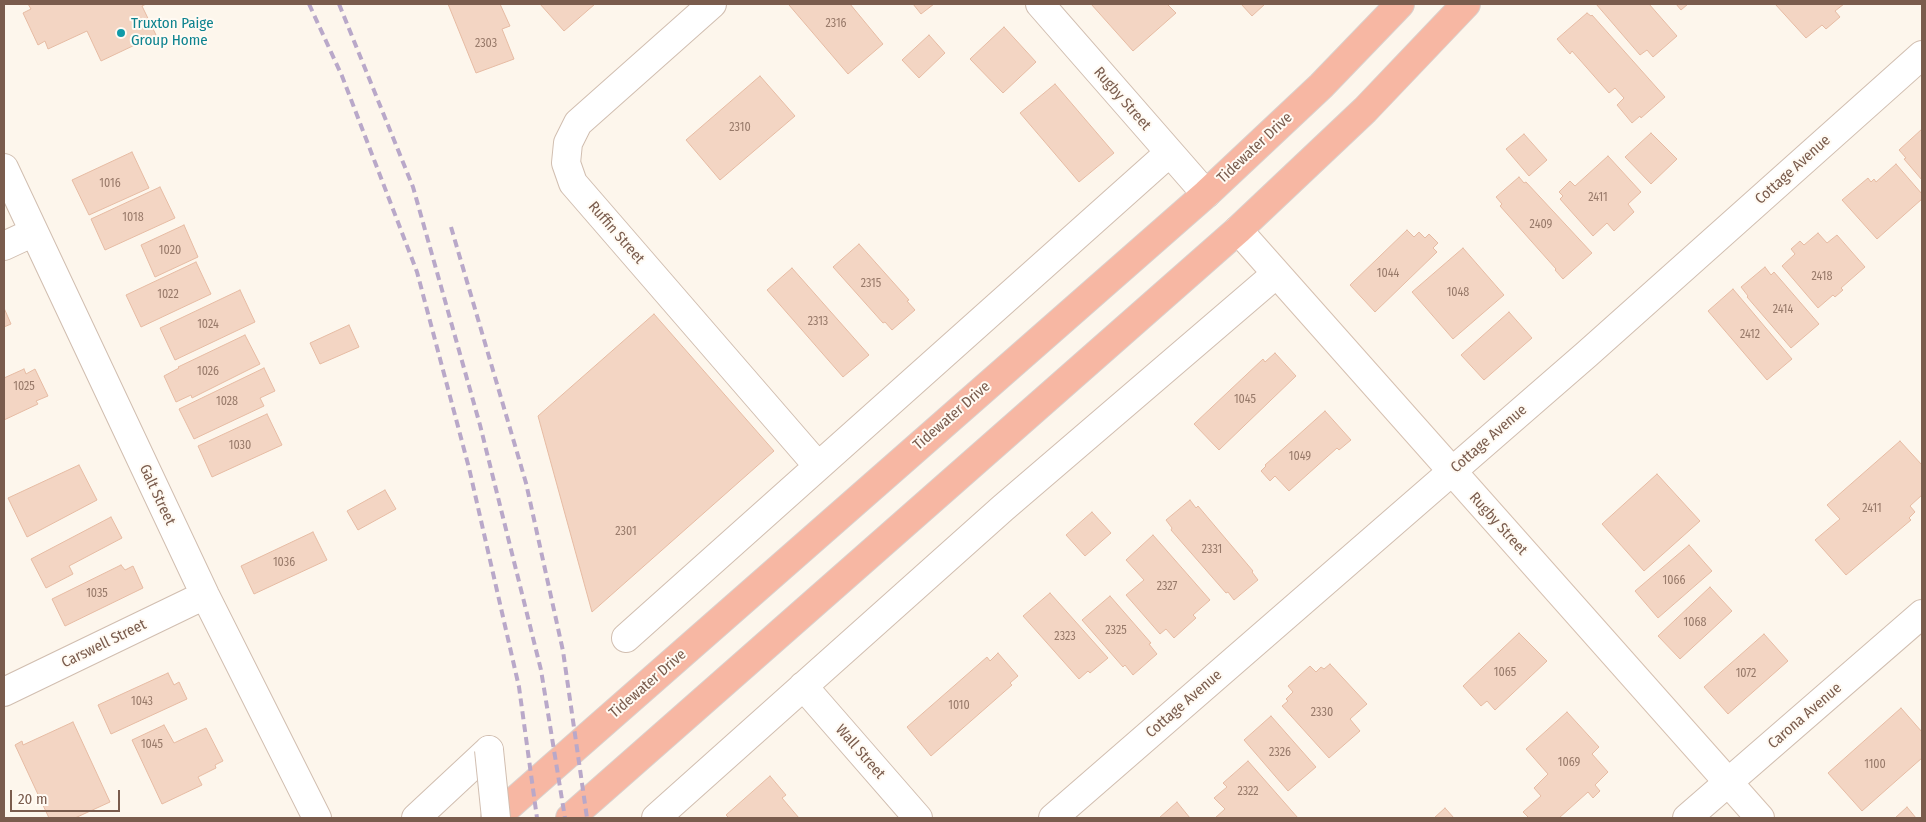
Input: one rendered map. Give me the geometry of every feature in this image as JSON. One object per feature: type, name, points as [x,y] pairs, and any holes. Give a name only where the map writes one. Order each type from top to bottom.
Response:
[{"type":"highway","name":"Tidewater Drive","points":[[496,818],[1206,194],[1321,86],[1400,4]]},
{"type":"highway","points":[[570,818],[1238,230],[1365,110],[1466,4]]},
{"type":"street","name":"Ruffin Street","points":[[712,4],[578,124],[568,142],[566,164],[573,183],[818,466]]},
{"type":"street","name":"Rugby Street","points":[[1040,4],[1206,194]]},
{"type":"street","name":"Cottage Avenue","points":[[1053,818],[1602,341],[1922,55]]},
{"type":"street","points":[[626,638],[1169,153]]},
{"type":"street","name":"Galt Street","points":[[4,168],[205,595],[318,818]]},
{"type":"street","name":"Rugby Street","points":[[1238,230],[1760,818]]},
{"type":"street","points":[[4,246],[34,232]]},
{"type":"street","points":[[656,818],[1003,508],[1276,274]]},
{"type":"street","name":"Carswell Street","points":[[4,692],[205,595]]},
{"type":"street","name":"Carona Avenue","points":[[1687,818],[1922,614]]},
{"type":"street","name":"Wall Street","points":[[803,686],[918,818]]},
{"type":"street","points":[[416,818],[490,750],[496,818]]},
{"type":"building","name":"Truxton Paige Group Home","points":[[28,4],[146,4],[142,6],[156,35],[101,61],[87,31],[48,49],[45,41],[38,45],[23,13],[31,9]]},
{"type":"building","points":[[448,4],[500,4],[510,26],[502,29],[514,59],[476,73]]},
{"type":"building","points":[[540,4],[595,4],[564,31]]},
{"type":"building","points":[[850,4],[883,44],[848,74],[789,5]]},
{"type":"building","points":[[913,4],[934,4],[921,14]]},
{"type":"building","points":[[1091,4],[1167,4],[1176,13],[1133,51]]},
{"type":"building","points":[[1241,4],[1265,4],[1252,16]]},
{"type":"building","points":[[1596,4],[1649,4],[1677,36],[1653,57],[1647,50],[1640,55]]},
{"type":"building","points":[[1676,4],[1688,4],[1681,10]]},
{"type":"building","points":[[1775,4],[1844,4],[1835,11],[1840,17],[1826,29],[1822,25],[1806,38]]},
{"type":"building","points":[[1587,13],[1592,15],[1665,97],[1641,118],[1640,116],[1632,123],[1617,105],[1624,98],[1615,88],[1609,93],[1572,51],[1570,54],[1557,39]]},
{"type":"building","points":[[1004,27],[1036,62],[1003,93],[970,59]]},
{"type":"building","points":[[929,35],[945,53],[919,78],[902,60]]},
{"type":"building","points":[[760,76],[795,116],[720,180],[686,140]]},
{"type":"building","points":[[1055,84],[1114,153],[1079,182],[1020,113]]},
{"type":"building","points":[[1922,129],[1922,180],[1904,159],[1906,158],[1899,150]]},
{"type":"building","points":[[1651,133],[1677,159],[1651,184],[1625,157]]},
{"type":"building","points":[[1524,134],[1547,160],[1529,176],[1506,149]]},
{"type":"building","points":[[132,152],[149,188],[89,215],[72,180]]},
{"type":"building","points":[[1608,156],[1641,192],[1628,204],[1634,212],[1614,231],[1607,223],[1593,236],[1560,199],[1563,196],[1559,192],[1570,181],[1575,186]]},
{"type":"building","points":[[1896,164],[1922,194],[1922,199],[1877,239],[1842,200],[1868,178],[1871,182],[1874,179],[1876,182]]},
{"type":"building","points":[[1519,177],[1524,183],[1526,182],[1592,253],[1563,279],[1500,206],[1502,204],[1496,197]]},
{"type":"building","points":[[160,187],[175,218],[105,250],[91,219]]},
{"type":"building","points":[[184,225],[198,257],[155,277],[141,245]]},
{"type":"building","points":[[1407,230],[1414,237],[1419,232],[1425,238],[1429,234],[1438,243],[1433,248],[1437,252],[1375,312],[1350,285]]},
{"type":"building","points":[[1818,233],[1827,243],[1837,235],[1865,267],[1841,288],[1843,290],[1835,297],[1833,295],[1818,308],[1782,266],[1795,254],[1791,249],[1800,241],[1804,245]]},
{"type":"building","points":[[859,244],[909,300],[907,301],[915,310],[892,330],[885,322],[883,323],[833,267]]},
{"type":"building","points":[[1463,248],[1504,295],[1453,339],[1412,292]]},
{"type":"building","points":[[196,262],[211,294],[141,327],[126,295]]},
{"type":"building","points":[[1765,267],[1771,275],[1774,272],[1819,324],[1791,348],[1747,297],[1741,287]]},
{"type":"building","points":[[792,268],[869,355],[843,377],[767,290]]},
{"type":"building","points":[[1733,289],[1792,359],[1767,380],[1708,311]]},
{"type":"building","points":[[240,290],[255,322],[175,360],[160,328]]},
{"type":"building","points":[[4,308],[11,324],[4,327]]},
{"type":"building","points":[[1509,312],[1532,338],[1484,380],[1461,355]]},
{"type":"building","points":[[654,314],[774,451],[592,612],[538,416]]},
{"type":"building","points":[[349,325],[359,347],[320,364],[310,343]]},
{"type":"building","points":[[245,335],[260,364],[192,398],[191,395],[176,402],[164,376],[178,367]]},
{"type":"building","points":[[1275,353],[1296,376],[1219,450],[1194,424],[1263,359],[1265,362]]},
{"type":"building","points":[[264,368],[275,391],[260,398],[264,406],[194,439],[179,409]]},
{"type":"building","points":[[24,369],[26,374],[35,369],[48,396],[36,401],[38,404],[4,420],[4,378]]},
{"type":"building","points":[[1325,411],[1351,440],[1339,450],[1337,448],[1289,491],[1275,476],[1270,481],[1261,471],[1265,465]]},
{"type":"building","points":[[267,414],[282,445],[212,477],[198,446]]},
{"type":"building","points":[[1900,441],[1922,465],[1922,495],[1910,506],[1915,512],[1909,518],[1911,520],[1846,575],[1815,540],[1840,519],[1827,505]]},
{"type":"building","points":[[79,465],[97,500],[27,537],[8,498]]},
{"type":"building","points":[[1657,474],[1700,521],[1644,571],[1602,524]]},
{"type":"building","points":[[385,490],[396,509],[358,530],[347,511]]},
{"type":"building","points":[[1190,500],[1196,508],[1198,506],[1253,571],[1258,580],[1234,600],[1171,530],[1172,528],[1166,520]]},
{"type":"building","points":[[1092,512],[1111,533],[1085,556],[1066,535]]},
{"type":"building","points":[[111,517],[122,538],[69,566],[73,574],[46,588],[31,559]]},
{"type":"building","points":[[313,532],[327,560],[254,594],[241,566]]},
{"type":"building","points":[[1153,535],[1210,600],[1193,615],[1196,618],[1174,638],[1166,629],[1160,634],[1126,595],[1144,580],[1126,560]]},
{"type":"building","points":[[1689,545],[1712,571],[1658,618],[1635,591]]},
{"type":"building","points":[[121,565],[125,570],[133,566],[143,588],[65,626],[52,599]]},
{"type":"building","points":[[1710,587],[1732,611],[1680,659],[1658,636]]},
{"type":"building","points":[[1050,593],[1108,658],[1090,673],[1088,671],[1079,679],[1023,616]]},
{"type":"building","points":[[1110,596],[1151,643],[1149,644],[1157,654],[1133,675],[1125,665],[1123,667],[1082,620]]},
{"type":"building","points":[[1519,633],[1547,661],[1495,710],[1487,701],[1481,706],[1463,686]]},
{"type":"building","points":[[1764,634],[1788,661],[1728,714],[1704,687]]},
{"type":"building","points":[[998,653],[1018,676],[1010,683],[1012,685],[931,756],[907,727],[987,657],[990,661]]},
{"type":"building","points":[[1330,664],[1367,704],[1350,719],[1360,731],[1329,758],[1282,706],[1288,701],[1286,699],[1293,692],[1288,686],[1310,666],[1316,672],[1321,667],[1324,669]]},
{"type":"building","points":[[168,673],[174,685],[179,682],[187,699],[111,734],[98,705]]},
{"type":"building","points":[[1901,708],[1922,732],[1922,758],[1862,811],[1828,773]]},
{"type":"building","points":[[1567,712],[1599,747],[1592,754],[1608,772],[1595,785],[1600,791],[1593,798],[1588,792],[1559,818],[1529,818],[1523,812],[1541,796],[1534,788],[1548,774],[1526,749]]},
{"type":"building","points":[[1271,716],[1316,767],[1288,791],[1244,740]]},
{"type":"building","points":[[73,722],[110,802],[75,818],[49,818],[15,745],[22,741],[23,745]]},
{"type":"building","points":[[164,725],[174,743],[206,728],[223,761],[215,765],[216,768],[198,777],[202,785],[162,804],[132,740]]},
{"type":"building","points":[[1248,761],[1298,818],[1215,818],[1225,809],[1214,798],[1227,787],[1223,783]]},
{"type":"building","points":[[770,776],[786,795],[782,798],[799,818],[729,818],[726,815]]},
{"type":"building","points":[[1177,802],[1190,818],[1159,818]]},
{"type":"building","points":[[1907,807],[1916,818],[1895,818]]},
{"type":"building","points":[[1445,808],[1454,818],[1434,818]]},
{"type":"railway","points":[[309,4],[342,76],[417,272],[469,468],[519,687],[537,818]]},
{"type":"railway","points":[[339,4],[413,187],[480,425],[541,670],[565,818]]},
{"type":"railway","points":[[451,227],[526,483],[563,651],[587,818]]},
{"type":"place","name":"Truxton Paige Group Home","points":[[121,33]]}]
